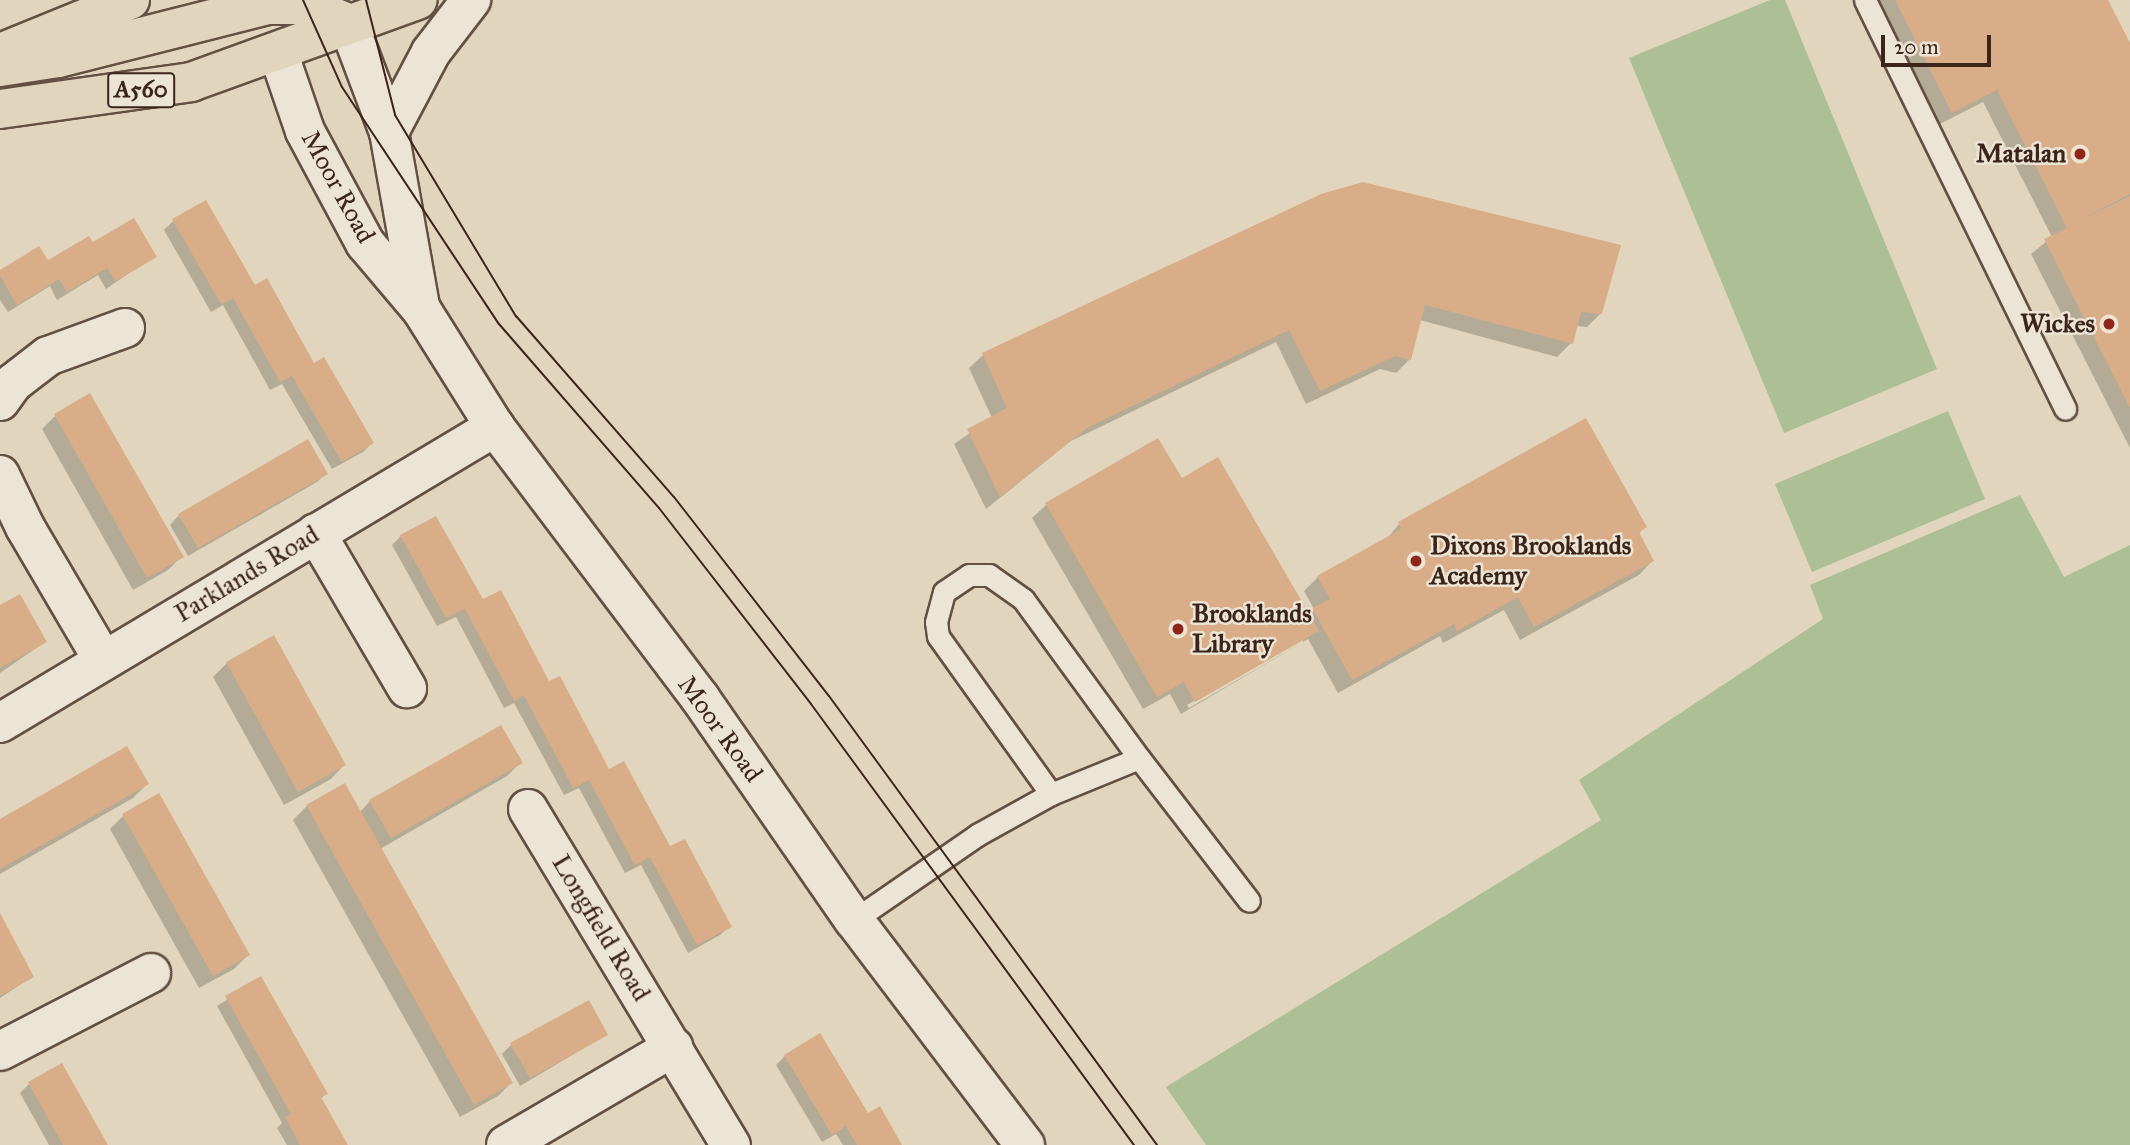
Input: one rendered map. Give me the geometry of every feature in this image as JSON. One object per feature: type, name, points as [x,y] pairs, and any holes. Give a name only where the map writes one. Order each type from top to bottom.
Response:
[{"type":"highway","points":[[0,54],[130,0]]},
{"type":"highway","name":"A560","points":[[0,108],[191,82],[278,52],[348,23],[418,0]]},
{"type":"highway","points":[[0,67],[58,58],[267,5],[304,5],[348,23]]},
{"type":"street","points":[[389,132],[431,52],[471,0]]},
{"type":"street","name":"Moor Road","points":[[348,23],[389,132],[421,309]]},
{"type":"street","name":"Moor Road","points":[[278,52],[326,174],[365,243],[421,309],[495,426],[700,698],[854,920],[1025,1145]]},
{"type":"street","points":[[0,401],[13,383],[48,356],[125,328]]},
{"type":"street","name":"Parklands Road","points":[[0,723],[102,658],[495,426]]},
{"type":"street","points":[[0,475],[25,527],[102,658]]},
{"type":"street","points":[[316,533],[407,688]]},
{"type":"street","name":"Longfield Road","points":[[528,809],[731,1145]]},
{"type":"street","points":[[0,1051],[151,973]]},
{"type":"street","points":[[506,1145],[674,1047]]},
{"type":"lane","points":[[1865,0],[2065,409]]},
{"type":"lane","points":[[1051,794],[938,636],[936,622],[944,592],[969,575],[989,575],[1023,599],[1139,758],[1249,901]]},
{"type":"lane","points":[[854,920],[976,835],[1051,794],[1139,758]]},
{"type":"green space","points":[[1770,0],[1785,0],[1937,369],[1784,433],[1629,58]]},
{"type":"green space","points":[[1948,411],[1985,499],[1812,572],[1775,484]]},
{"type":"green space","points":[[2020,495],[2064,577],[2130,545],[2130,1145],[1206,1145],[1166,1087],[1601,820],[1579,780],[1823,619],[1810,585]]},
{"type":"building","name":"Matalan","points":[[1895,0],[2108,0],[2130,43],[2130,194],[2078,221],[2130,196],[2130,408],[2044,239],[2067,228],[1997,90],[1952,113]]},
{"type":"building","points":[[1363,182],[1621,245],[1602,314],[1581,312],[1573,344],[1425,305],[1411,360],[1395,356],[1320,391],[1289,330],[1087,428],[1000,497],[967,429],[1007,408],[982,353],[1321,194]]},
{"type":"building","points":[[206,200],[255,285],[267,278],[314,363],[324,357],[374,443],[342,462],[292,376],[280,382],[233,298],[221,304],[172,219]]},
{"type":"building","points":[[134,218],[157,257],[116,281],[107,268],[67,292],[59,279],[17,305],[0,276],[0,270],[39,246],[48,260],[89,236],[93,242]]},
{"type":"building","points":[[90,393],[184,557],[147,578],[54,414]]},
{"type":"building","points":[[1586,418],[1647,527],[1639,532],[1654,561],[1534,627],[1518,597],[1457,631],[1454,624],[1352,680],[1312,608],[1330,599],[1317,576],[1401,529],[1398,522]]},
{"type":"building","points":[[1158,438],[1182,478],[1218,457],[1319,631],[1195,702],[1184,682],[1157,697],[1045,503]]},
{"type":"building","points":[[308,439],[328,474],[198,548],[178,514]]},
{"type":"building","points":[[436,516],[483,599],[501,590],[549,681],[560,676],[609,769],[624,761],[670,846],[685,839],[732,927],[697,945],[650,857],[635,865],[589,780],[573,788],[524,695],[514,701],[465,609],[446,618],[400,535]]},
{"type":"building","points":[[20,594],[47,642],[0,668],[0,605]]},
{"type":"building","points":[[274,635],[346,765],[298,792],[226,662]]},
{"type":"building","points":[[501,725],[523,763],[391,838],[369,800]]},
{"type":"building","points":[[127,746],[149,784],[0,869],[0,819]]},
{"type":"building","points":[[345,783],[513,1083],[474,1105],[306,805]]},
{"type":"building","points":[[159,793],[250,955],[213,976],[122,814]]},
{"type":"building","points":[[0,913],[34,977],[0,996]]},
{"type":"building","points":[[261,976],[328,1094],[321,1097],[348,1145],[300,1145],[285,1117],[291,1114],[225,996]]},
{"type":"building","points":[[589,1000],[608,1035],[530,1078],[510,1043]]},
{"type":"building","points":[[820,1033],[868,1113],[880,1106],[902,1145],[857,1145],[846,1126],[832,1135],[784,1055]]},
{"type":"building","points":[[62,1063],[108,1145],[63,1145],[28,1082]]},
{"type":"tram line","points":[[303,0],[342,87],[499,324],[659,508],[811,704],[1134,1145]]},
{"type":"tram line","points":[[366,0],[395,115],[516,316],[674,497],[829,696],[1157,1145]]},
{"type":"place","name":"Matalan","points":[[2080,154]]},
{"type":"place","name":"Wickes","points":[[2109,324]]},
{"type":"place","name":"Dixons Brooklands Academy","points":[[1416,561]]},
{"type":"place","name":"Brooklands Library","points":[[1178,629]]}]
